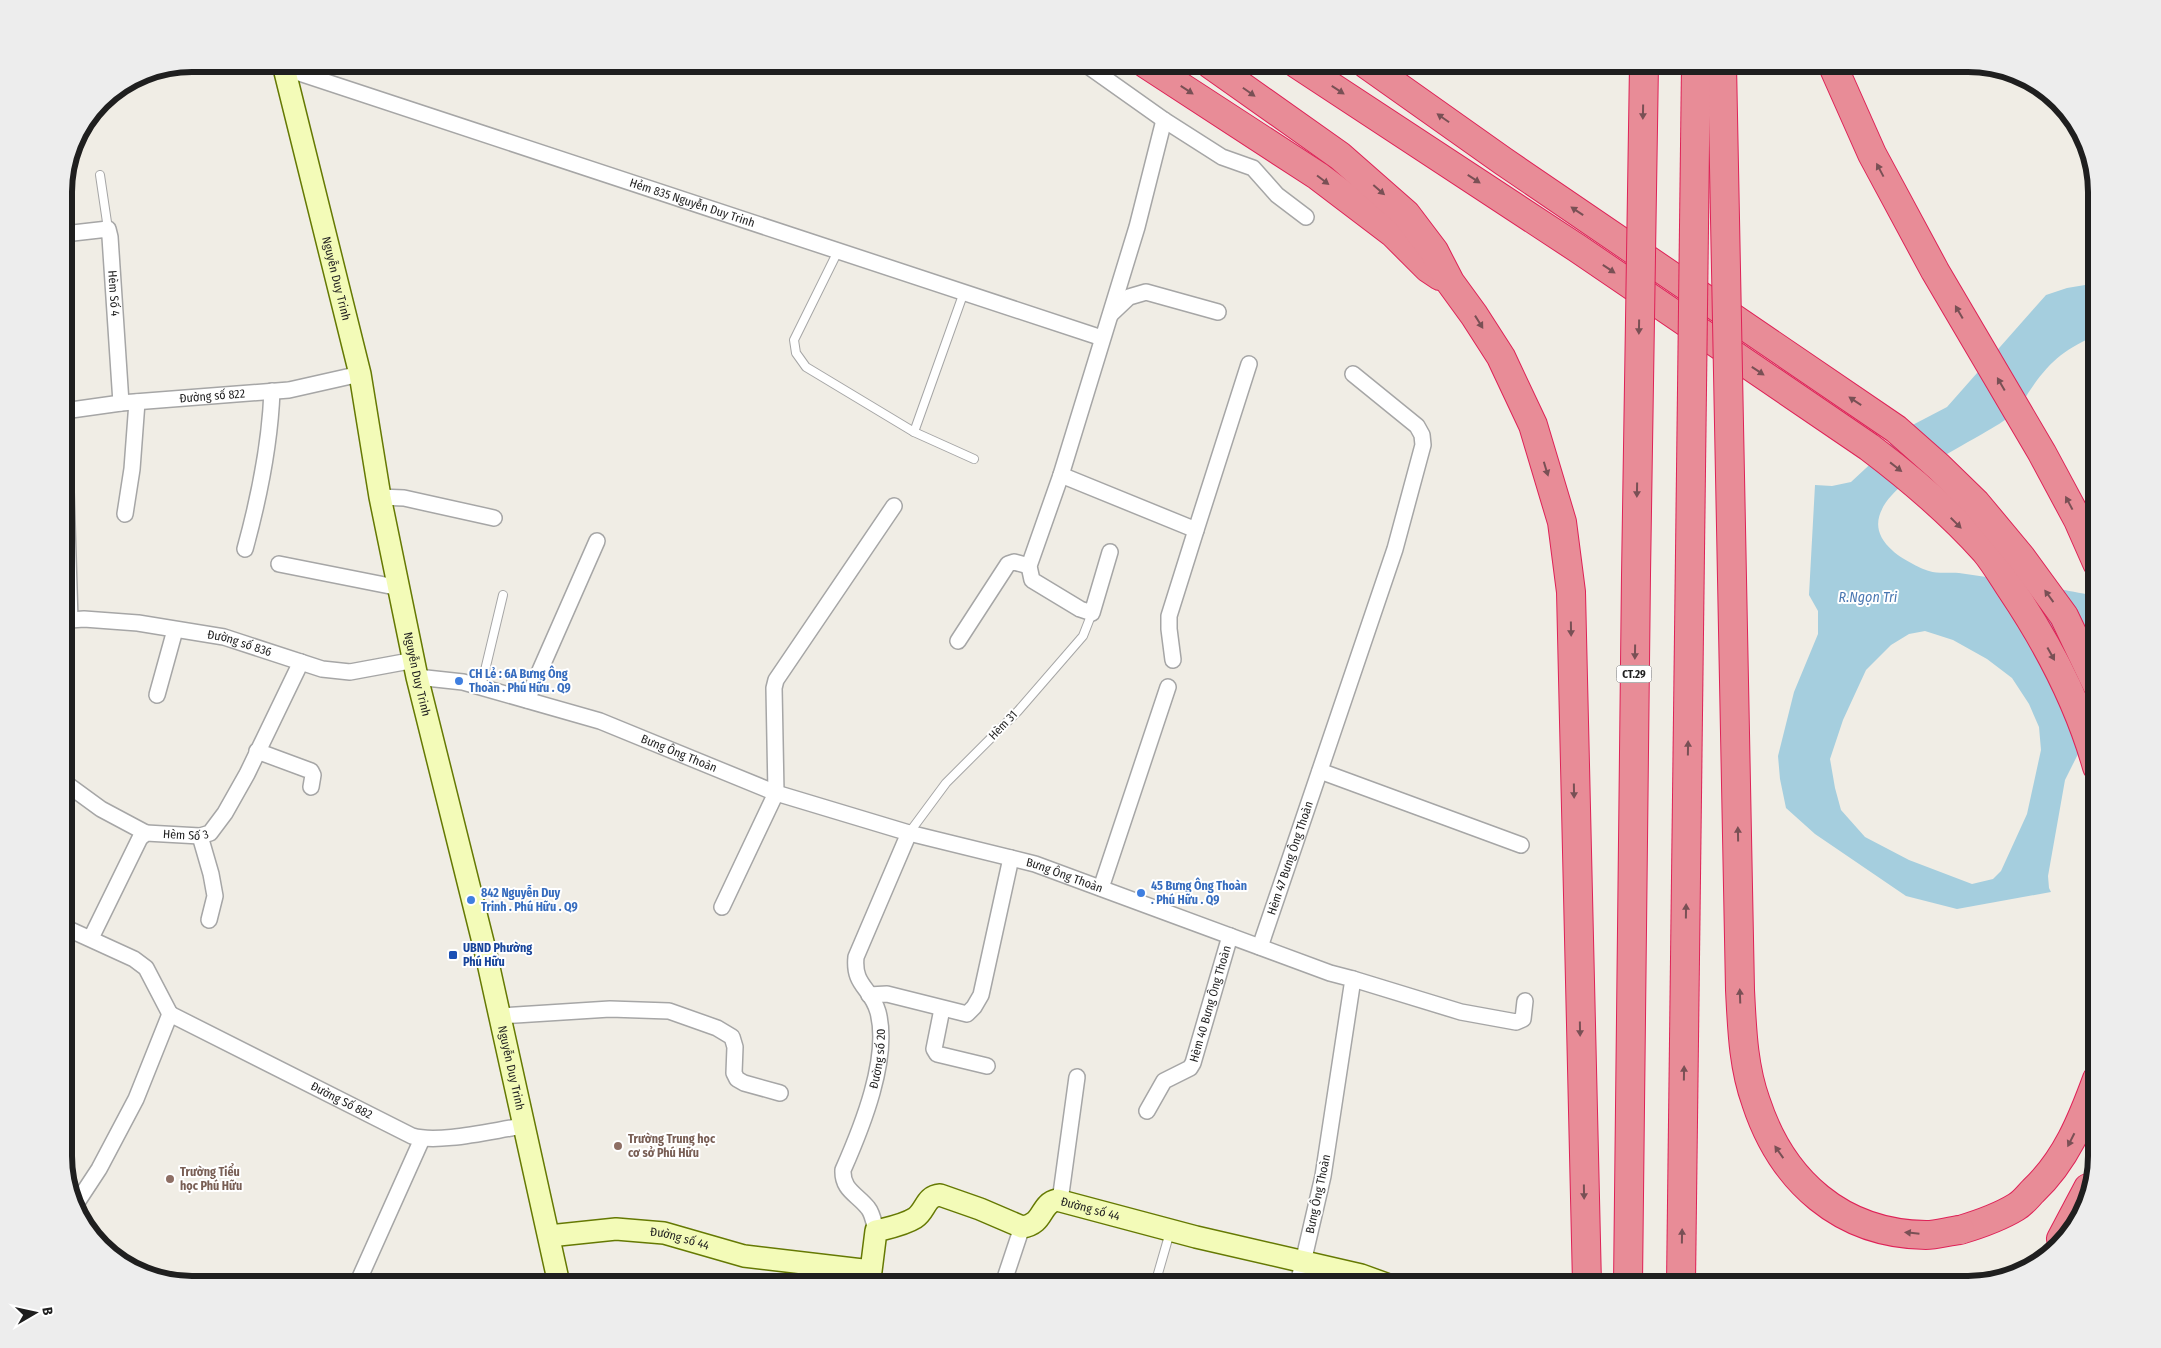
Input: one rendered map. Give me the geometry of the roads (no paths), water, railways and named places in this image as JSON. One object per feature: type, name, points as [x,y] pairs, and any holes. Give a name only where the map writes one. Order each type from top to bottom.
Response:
[{"type":"highway","points":[[1159,72],[1318,176],[1392,233],[1428,268],[1450,282]]},
{"type":"highway","points":[[1222,72],[1340,156],[1406,214],[1434,251],[1450,282],[1501,357],[1533,425],[1562,522],[1571,592],[1587,1276]]},
{"type":"highway","points":[[1310,72],[1577,248],[1869,447],[1921,489],[1986,552],[2025,610],[2052,655],[2071,694],[2088,737]]},
{"type":"highway","points":[[1378,72],[1511,166],[1896,429],[1976,503],[2026,564],[2064,616],[2088,666]]},
{"type":"highway","name":"CT.29","points":[[1628,1276],[1635,595],[1644,72]]},
{"type":"highway","points":[[1681,1276],[1696,72]]},
{"type":"highway","points":[[1722,72],[1740,990],[1746,1064],[1756,1102],[1774,1145],[1799,1181],[1826,1205],[1857,1222],[1892,1231],[1927,1235],[1960,1230],[1991,1220],[2018,1206],[2042,1182],[2064,1153],[2082,1120],[2088,1104]]},
{"type":"highway","points":[[1836,72],[1872,154],[1935,271],[2069,503],[2088,543]]},
{"type":"main road","name":"Nguyễn Duy Trinh","points":[[285,73],[360,374],[380,497],[416,668],[500,1016],[557,1276]]},
{"type":"main road","points":[[876,1231],[915,1218],[929,1198],[940,1195],[1022,1227]]},
{"type":"main road","name":"Đường số 44","points":[[1022,1227],[1030,1226],[1038,1221],[1048,1203],[1060,1200],[1170,1230],[1304,1261]]},
{"type":"main road","name":"Đường số 44","points":[[549,1236],[616,1229],[664,1233],[744,1256],[859,1276]]},
{"type":"main road","name":"Đường số 20","points":[[871,1276],[876,1231]]},
{"type":"main road","points":[[1304,1261],[1364,1276]]},
{"type":"street","points":[[1096,72],[1164,120],[1222,157],[1253,168],[1277,195],[1306,217]]},
{"type":"street","name":"Hẻm 835 Nguyễn Duy Trinh","points":[[304,73],[1102,338]]},
{"type":"street","points":[[1110,552],[1092,613],[1080,609],[1032,580],[1029,566],[1061,475],[1137,227],[1164,120]]},
{"type":"street","points":[[73,233],[108,229]]},
{"type":"street","name":"Hèm Số 4","points":[[108,229],[122,403]]},
{"type":"street","points":[[1110,315],[1129,297],[1146,292],[1218,312]]},
{"type":"street","points":[[1173,660],[1169,616],[1249,364]]},
{"type":"street","name":"Đường số 822","points":[[73,410],[122,403],[289,390],[360,374]]},
{"type":"street","name":"Hèm 47 Bưng Ông Thoàn","points":[[1260,947],[1395,549],[1423,445],[1422,434],[1418,426],[1353,374]]},
{"type":"street","points":[[245,549],[271,422],[272,391]]},
{"type":"street","points":[[124,514],[132,469],[137,402]]},
{"type":"street","points":[[1061,475],[1196,530]]},
{"type":"street","points":[[380,497],[404,498],[494,518]]},
{"type":"street","points":[[722,907],[776,793],[774,688],[776,680],[894,506]]},
{"type":"street","points":[[527,700],[597,541]]},
{"type":"street","points":[[958,641],[1008,564],[1014,562],[1029,566]]},
{"type":"street","points":[[280,564],[400,588]]},
{"type":"street","name":"Đường số 836","points":[[73,622],[84,619],[138,623],[224,637],[322,669],[350,672],[416,668]]},
{"type":"street","points":[[157,696],[175,630]]},
{"type":"street","name":"Hèm Số 3","points":[[91,938],[140,838],[146,833],[200,836],[210,833],[225,812],[247,774],[300,662]]},
{"type":"street","name":"Bưng Ông Thoàn","points":[[416,668],[600,721],[776,793],[909,833],[1035,864],[1260,947],[1353,979],[1323,1176],[1300,1276]]},
{"type":"street","points":[[1101,888],[1168,687]]},
{"type":"street","points":[[258,751],[311,771],[313,775],[311,787]]},
{"type":"street","points":[[1320,771],[1521,845]]},
{"type":"street","points":[[73,789],[101,809],[146,833]]},
{"type":"street","name":"Đường số 20","points":[[876,1231],[869,1209],[846,1188],[843,1179],[843,1170],[864,1119],[881,1050],[876,1004],[856,975],[856,956],[909,833]]},
{"type":"street","points":[[200,836],[215,896],[209,920]]},
{"type":"street","points":[[869,995],[887,994],[966,1014],[974,1007],[981,994],[1011,858]]},
{"type":"street","points":[[73,931],[134,959],[146,968],[170,1014],[136,1099],[99,1169],[81,1197]]},
{"type":"street","name":"Hèm 40 Bưng Ông Thoàn","points":[[1147,1110],[1164,1081],[1190,1068],[1230,936]]},
{"type":"street","points":[[1353,979],[1461,1012],[1516,1022],[1523,1019],[1525,1001]]},
{"type":"street","points":[[500,1016],[610,1009],[669,1011],[717,1028],[732,1038],[735,1047],[734,1073],[737,1078],[744,1083],[780,1093]]},
{"type":"street","points":[[942,1009],[934,1049],[937,1054],[987,1066]]},
{"type":"street","name":"Đường Số 882","points":[[170,1014],[403,1132],[422,1139],[524,1126]]},
{"type":"street","points":[[1060,1200],[1077,1077]]},
{"type":"street","points":[[361,1276],[422,1139]]},
{"type":"street","points":[[1006,1276],[1022,1227]]},
{"type":"lane","points":[[100,175],[108,229]]},
{"type":"lane","points":[[838,251],[794,340],[796,353],[806,367],[914,432],[974,460]]},
{"type":"lane","points":[[914,432],[964,292]]},
{"type":"lane","points":[[481,687],[503,595]]},
{"type":"lane","name":"Hèm 31","points":[[909,833],[946,783],[1018,711],[1083,636],[1092,613]]},
{"type":"lane","points":[[1157,1276],[1170,1230]]},
{"type":"water","name":"R.Ngọn Tri","points":[[2088,284],[2088,340],[2054,361],[2014,413],[1919,472],[1896,491],[1881,510],[1879,531],[1893,551],[1925,570],[1959,573],[2088,594],[2088,636],[2082,639],[2079,752],[2065,780],[2048,876],[2051,892],[1957,909],[1906,896],[1815,834],[1786,808],[1780,779],[1778,756],[1794,692],[1818,634],[1818,611],[1809,595],[1815,485],[1832,486],[1851,482],[1903,430],[1947,407],[2046,295],[2067,288]],"holes":[[[1925,631],[1953,640],[1987,659],[2012,678],[2029,704],[2039,727],[2041,750],[2027,814],[2001,871],[1993,879],[1972,884],[1909,860],[1865,837],[1841,810],[1830,759],[1843,720],[1866,670],[1891,645],[1909,634]]]},
{"type":"place","name":"CH Lẻ : 6A Bưng Ông Thoàn . Phú Hữu . Q9","points":[[459,681]]},
{"type":"place","name":"45 Bưng Ông Thoàn . Phú Hữu . Q9","points":[[1141,893]]},
{"type":"place","name":"842 Nguyễn Duy Trinh . Phú Hữu . Q9","points":[[471,900]]},
{"type":"place","name":"UBND Phường Phú Hữu","points":[[453,955]]},
{"type":"place","name":"Trường Trung học cơ sở Phú Hữu","points":[[618,1146]]},
{"type":"place","name":"Trường Tiểu học Phú Hữu","points":[[170,1179]]}]
